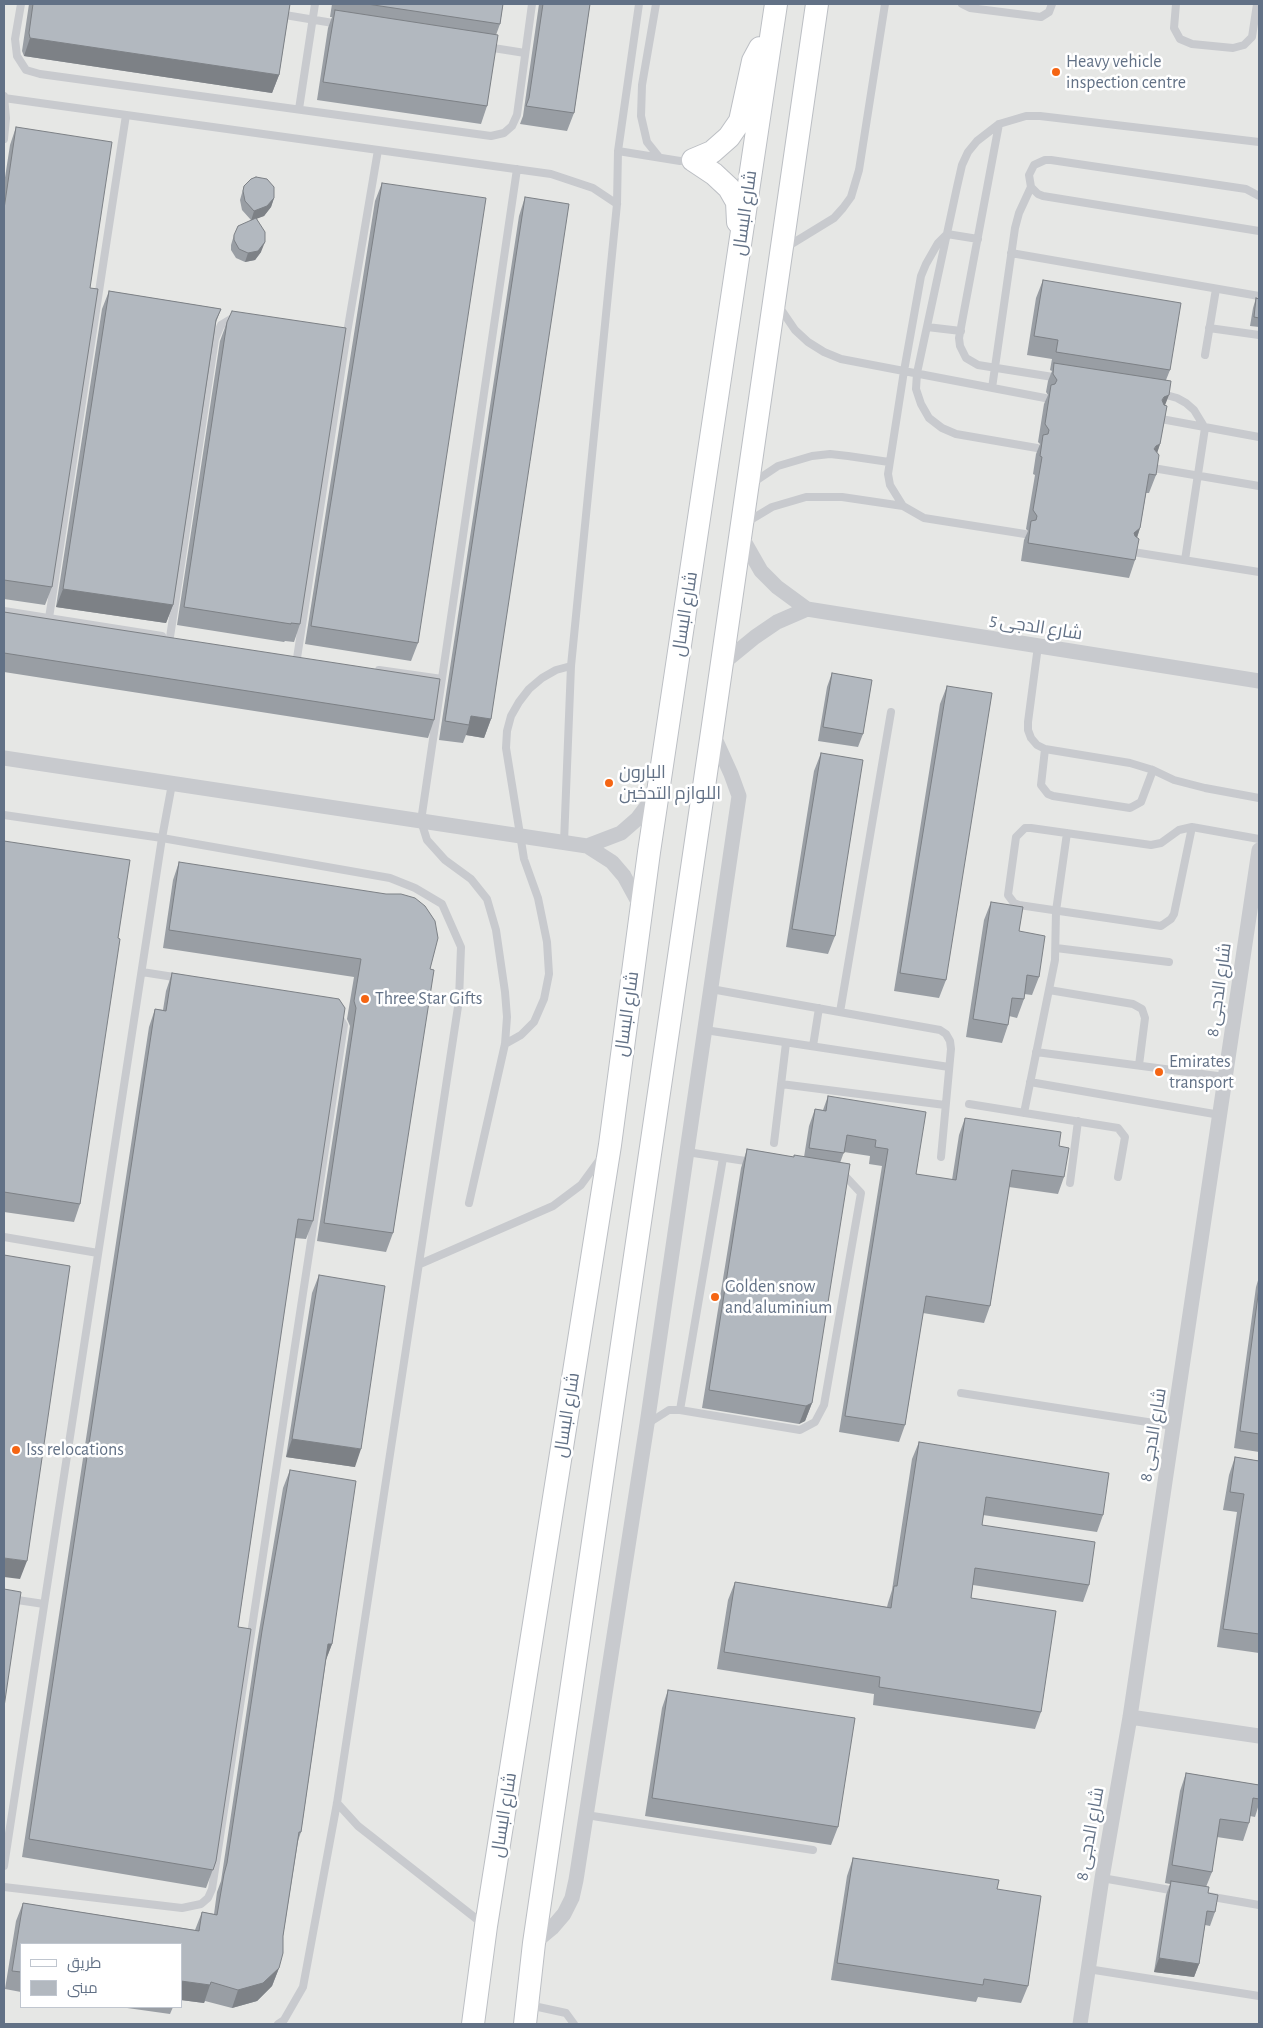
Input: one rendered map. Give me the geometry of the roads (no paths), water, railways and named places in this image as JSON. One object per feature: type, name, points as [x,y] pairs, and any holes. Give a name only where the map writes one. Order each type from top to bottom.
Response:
[{"type":"street","points":[[526,2014],[534,1943],[817,4]]},
{"type":"street","points":[[693,160],[712,152],[729,138],[740,121],[753,61],[775,14]]},
{"type":"street","name":"شارع البسال","points":[[472,2024],[610,1145],[659,790],[775,14]]},
{"type":"street","points":[[693,160],[714,174],[729,188],[736,202],[740,244]]},
{"type":"street","name":"شارع الدجى 5","points":[[741,531],[761,571],[777,587],[807,609],[1259,681]]},
{"type":"street","points":[[722,664],[777,622],[807,609]]},
{"type":"street","points":[[534,1943],[552,1928],[564,1914],[572,1898],[647,1424],[739,796],[712,732]]},
{"type":"street","points":[[4,758],[587,846],[612,862],[624,876],[642,909]]},
{"type":"street","points":[[587,846],[620,833],[637,819],[659,790]]},
{"type":"street","name":"شارع الدجى 8","points":[[1080,2024],[1102,1878],[1130,1717],[1259,850]]},
{"type":"street","points":[[1130,1717],[1259,1736]]},
{"type":"lane","points":[[21,4],[15,39],[17,56],[26,70],[40,74],[492,136],[504,133],[512,126],[516,115],[532,4]]},
{"type":"lane","points":[[298,109],[315,4]]},
{"type":"lane","points":[[564,842],[572,666],[617,204],[618,151],[639,4]]},
{"type":"lane","points":[[656,4],[642,85],[640,116],[646,142],[659,157]]},
{"type":"lane","points":[[782,250],[834,218],[851,196],[859,170],[885,4]]},
{"type":"lane","points":[[962,4],[970,8],[998,8],[1041,17],[1049,12],[1052,4]]},
{"type":"lane","points":[[1176,4],[1174,28],[1180,39],[1192,44],[1233,48],[1244,45],[1252,37],[1258,4]]},
{"type":"lane","points":[[275,14],[351,26]]},
{"type":"lane","points":[[477,45],[525,53]]},
{"type":"lane","points":[[4,139],[6,118],[4,97],[551,174],[593,188],[617,204]]},
{"type":"lane","points":[[49,618],[126,114]]},
{"type":"lane","points":[[1037,448],[956,434],[942,428],[929,418],[921,404],[916,389],[917,373],[962,164],[977,141],[999,124],[1019,117],[1040,116],[1259,142]]},
{"type":"lane","points":[[999,124],[960,346],[966,358],[978,365],[1071,380]]},
{"type":"lane","points":[[297,658],[347,332],[378,150]]},
{"type":"lane","points":[[618,151],[680,161],[693,160]]},
{"type":"lane","points":[[1259,196],[1246,188],[1045,160],[1039,161],[1030,170],[1029,181],[1031,187],[1043,196],[1259,231]]},
{"type":"lane","points":[[469,1203],[505,1044],[507,1017],[505,992],[496,930],[487,899],[471,879],[445,860],[427,840],[421,821],[518,169]]},
{"type":"lane","points":[[992,388],[1011,253],[1019,213],[1031,187]]},
{"type":"lane","points":[[947,234],[978,240]]},
{"type":"lane","points":[[903,506],[890,485],[888,474],[889,462],[922,276],[931,254],[947,234]]},
{"type":"lane","points":[[1011,253],[1259,296]]},
{"type":"lane","points":[[1205,355],[1216,288]]},
{"type":"lane","points":[[775,300],[795,330],[808,342],[824,352],[862,364],[1045,398]]},
{"type":"lane","points":[[170,637],[215,339],[221,325],[234,316],[248,314]]},
{"type":"lane","points":[[927,327],[961,332]]},
{"type":"lane","points":[[1209,328],[1259,335]]},
{"type":"lane","points":[[338,331],[347,332]]},
{"type":"lane","points":[[1148,392],[1167,394],[1186,402],[1194,410],[1205,428],[1185,560]]},
{"type":"lane","points":[[1161,419],[1259,437]]},
{"type":"lane","points":[[748,486],[778,466],[812,456],[839,455],[889,462]]},
{"type":"lane","points":[[1153,468],[1259,486]]},
{"type":"lane","points":[[741,531],[772,507],[806,497],[842,497],[903,506],[924,518],[1025,534]]},
{"type":"lane","points":[[1133,552],[1259,572]]},
{"type":"lane","points":[[4,611],[180,639]]},
{"type":"lane","points":[[1038,646],[1028,722],[1028,730],[1037,745],[1045,749],[1130,763],[1153,770],[1174,780],[1259,798]]},
{"type":"lane","points":[[287,656],[307,659]]},
{"type":"lane","points":[[505,1044],[521,1035],[534,1022],[544,999],[549,974],[547,942],[538,898],[524,859],[520,836],[506,748],[507,731],[511,716],[529,689],[542,678],[556,670],[572,666]]},
{"type":"lane","points":[[374,669],[442,679]]},
{"type":"lane","points":[[840,1012],[891,712]]},
{"type":"lane","points":[[1045,749],[1041,785],[1048,794],[1054,796],[1130,808],[1141,802],[1153,770]]},
{"type":"lane","points":[[4,1866],[162,838],[172,784]]},
{"type":"lane","points":[[4,815],[162,838],[390,878],[415,888],[442,904],[461,947],[459,1000],[337,1803],[303,1987],[284,2020],[278,2024]]},
{"type":"lane","points":[[1192,827],[1174,914],[1167,924],[1155,926],[1056,911],[1014,903],[1008,895],[1016,837],[1020,832],[1031,828],[1156,845],[1166,841],[1179,830],[1192,827],[1259,839]]},
{"type":"lane","points":[[1024,1113],[1056,948],[1056,911],[1067,833]]},
{"type":"lane","points":[[1056,948],[1169,962]]},
{"type":"lane","points":[[142,972],[191,979]]},
{"type":"lane","points":[[710,989],[940,1030],[950,1041],[941,1156]]},
{"type":"lane","points":[[1049,990],[1133,1004],[1142,1009],[1145,1018],[1139,1066]]},
{"type":"lane","points":[[4,1887],[182,1908],[201,1904],[208,1898],[212,1890],[344,1025],[334,1008]]},
{"type":"lane","points":[[813,1046],[819,1008]]},
{"type":"lane","points":[[704,1030],[949,1067]]},
{"type":"lane","points":[[774,1143],[786,1043]]},
{"type":"lane","points":[[1036,1052],[1226,1077]]},
{"type":"lane","points":[[1030,1082],[1220,1116]]},
{"type":"lane","points":[[781,1084],[946,1105]]},
{"type":"lane","points":[[969,1104],[1118,1128],[1124,1134],[1118,1177]]},
{"type":"lane","points":[[1070,1183],[1078,1121]]},
{"type":"lane","points":[[420,1264],[553,1206],[581,1186],[610,1145]]},
{"type":"lane","points":[[686,1152],[761,1164]]},
{"type":"lane","points":[[680,1410],[723,1158]]},
{"type":"lane","points":[[647,1424],[669,1410],[680,1410],[800,1430],[816,1422],[824,1405],[861,1193],[846,1177],[827,1174]]},
{"type":"lane","points":[[4,1237],[98,1253]]},
{"type":"lane","points":[[961,1393],[1173,1426]]},
{"type":"lane","points":[[4,1598],[44,1604]]},
{"type":"lane","points":[[337,1803],[358,1826],[486,1926]]},
{"type":"lane","points":[[586,1815],[812,1850]]},
{"type":"lane","points":[[1102,1878],[1181,1892]]},
{"type":"lane","points":[[1201,1895],[1259,1905]]},
{"type":"lane","points":[[1088,1969],[1259,1996]]},
{"type":"lane","points":[[526,2014],[566,2013],[574,2024]]},
{"type":"place","name":"Heavy vehicle inspection centre","points":[[1056,72]]},
{"type":"place","name":"البارون اللوازم التدخين","points":[[609,783]]},
{"type":"place","name":"Three Star Gifts","points":[[365,999]]},
{"type":"place","name":"Emirates transport","points":[[1159,1072]]},
{"type":"place","name":"Golden snow and aluminium","points":[[715,1297]]},
{"type":"place","name":"Iss relocations","points":[[16,1450]]}]
